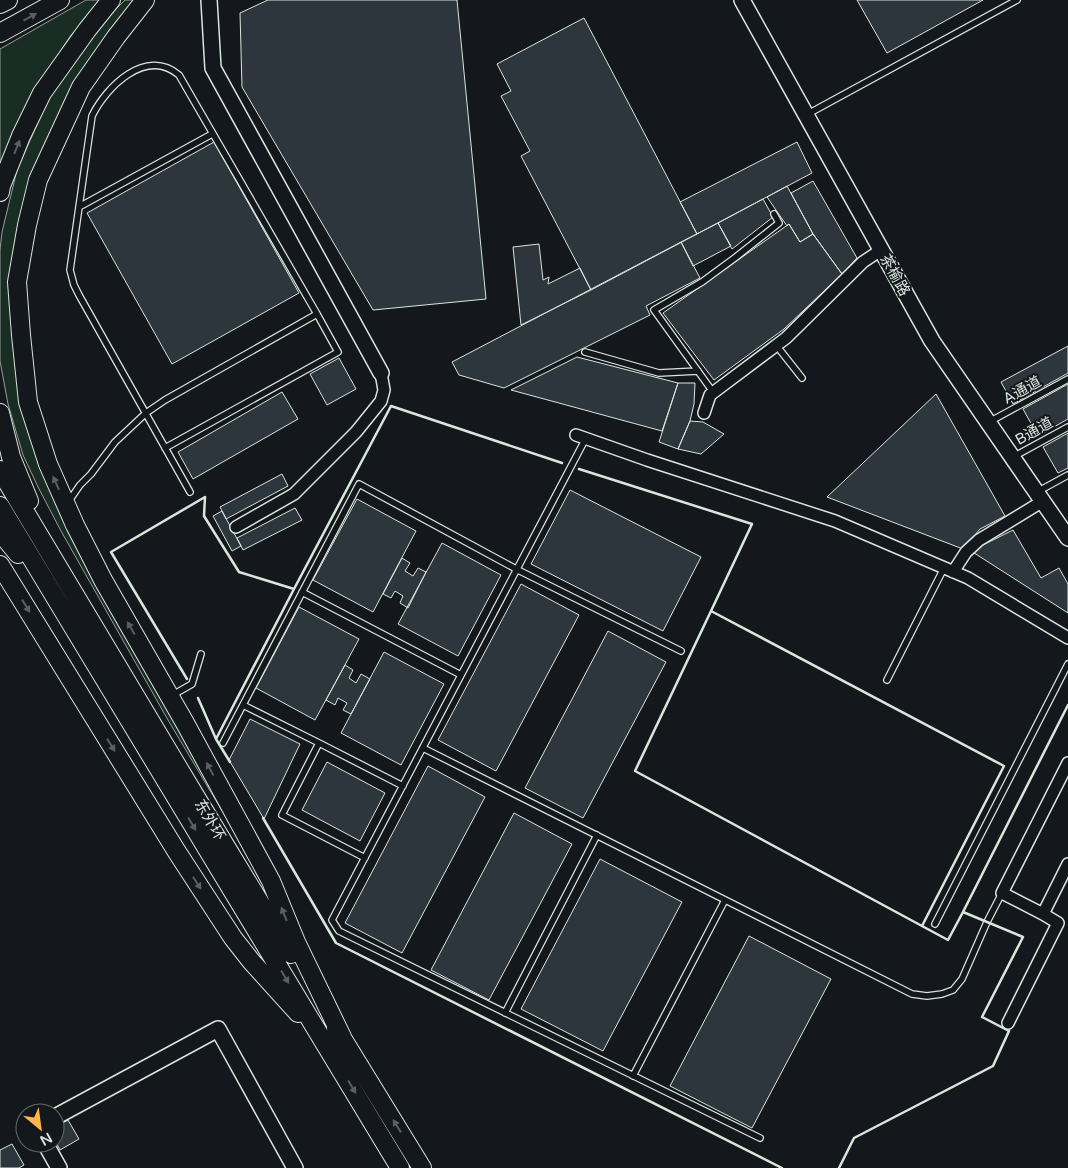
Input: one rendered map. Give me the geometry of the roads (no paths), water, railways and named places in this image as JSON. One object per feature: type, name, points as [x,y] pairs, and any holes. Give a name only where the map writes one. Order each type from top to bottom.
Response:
[{"type":"main road","points":[[0,4],[8,0]]},
{"type":"main road","points":[[0,33],[60,0]]},
{"type":"main road","points":[[0,192],[21,136],[42,93],[86,30],[111,0]]},
{"type":"main road","points":[[145,0],[81,87],[38,180],[27,225],[17,282],[20,335],[28,402],[48,464],[66,506],[103,580],[271,881],[334,1041]]},
{"type":"main road","points":[[0,413],[11,457],[26,496],[74,594]]},
{"type":"main road","name":"东外环","points":[[0,470],[194,794],[334,1041],[400,1168]]},
{"type":"main road","points":[[0,506],[57,603],[334,1041]]},
{"type":"main road","points":[[0,532],[57,603]]},
{"type":"main road","points":[[0,565],[177,852],[233,938],[251,961],[334,1041]]},
{"type":"main road","name":"东外环","points":[[334,1041],[422,1168]]},
{"type":"street","points":[[209,0],[213,68],[381,373],[384,390],[381,401],[356,432],[294,494],[236,526]]},
{"type":"street","name":"茶榆路","points":[[742,0],[932,341],[1040,497],[1066,530]]},
{"type":"street","points":[[704,413],[710,395],[713,392],[786,338],[863,262],[881,250]]},
{"type":"street","points":[[580,436],[647,460],[835,521],[968,578],[1068,638]]},
{"type":"street","points":[[948,570],[978,540],[1040,497]]},
{"type":"street","points":[[1008,1024],[1058,923],[1002,893],[1068,763]]},
{"type":"street","points":[[1043,914],[1068,864]]},
{"type":"street","points":[[65,1112],[218,1029],[295,1168]]},
{"type":"street","points":[[51,1153],[59,1168]]},
{"type":"lane","points":[[806,115],[1017,0]]},
{"type":"lane","points":[[165,448],[338,352],[178,75],[171,69],[152,66],[137,69],[110,88],[92,116],[70,270],[74,285],[165,448],[190,492]]},
{"type":"lane","points":[[79,207],[212,134]]},
{"type":"lane","points":[[713,392],[654,310],[702,282],[779,223],[774,214]]},
{"type":"lane","points":[[66,506],[80,485],[91,474],[115,442],[146,413],[165,400],[317,314]]},
{"type":"lane","points":[[776,345],[802,378]]},
{"type":"lane","points":[[585,352],[659,373],[698,371]]},
{"type":"lane","name":"A通道","points":[[988,422],[1068,379]]},
{"type":"lane","name":"B通道","points":[[1013,457],[1068,426]]},
{"type":"lane","points":[[580,436],[516,569],[332,920],[340,931],[760,1138]]},
{"type":"lane","points":[[1040,497],[1068,475]]},
{"type":"lane","points":[[223,743],[359,484],[516,569],[682,651]]},
{"type":"lane","points":[[886,680],[948,570]]},
{"type":"lane","points":[[302,592],[461,675]]},
{"type":"lane","points":[[170,697],[192,684],[201,654]]},
{"type":"lane","points":[[935,924],[1068,664]]},
{"type":"lane","points":[[243,706],[403,786]]},
{"type":"lane","points":[[319,743],[282,815],[365,858]]},
{"type":"lane","points":[[423,748],[912,994],[927,996],[953,990],[962,979],[1002,893]]},
{"type":"lane","points":[[505,1013],[597,835]]},
{"type":"lane","points":[[633,1076],[726,900]]}]
